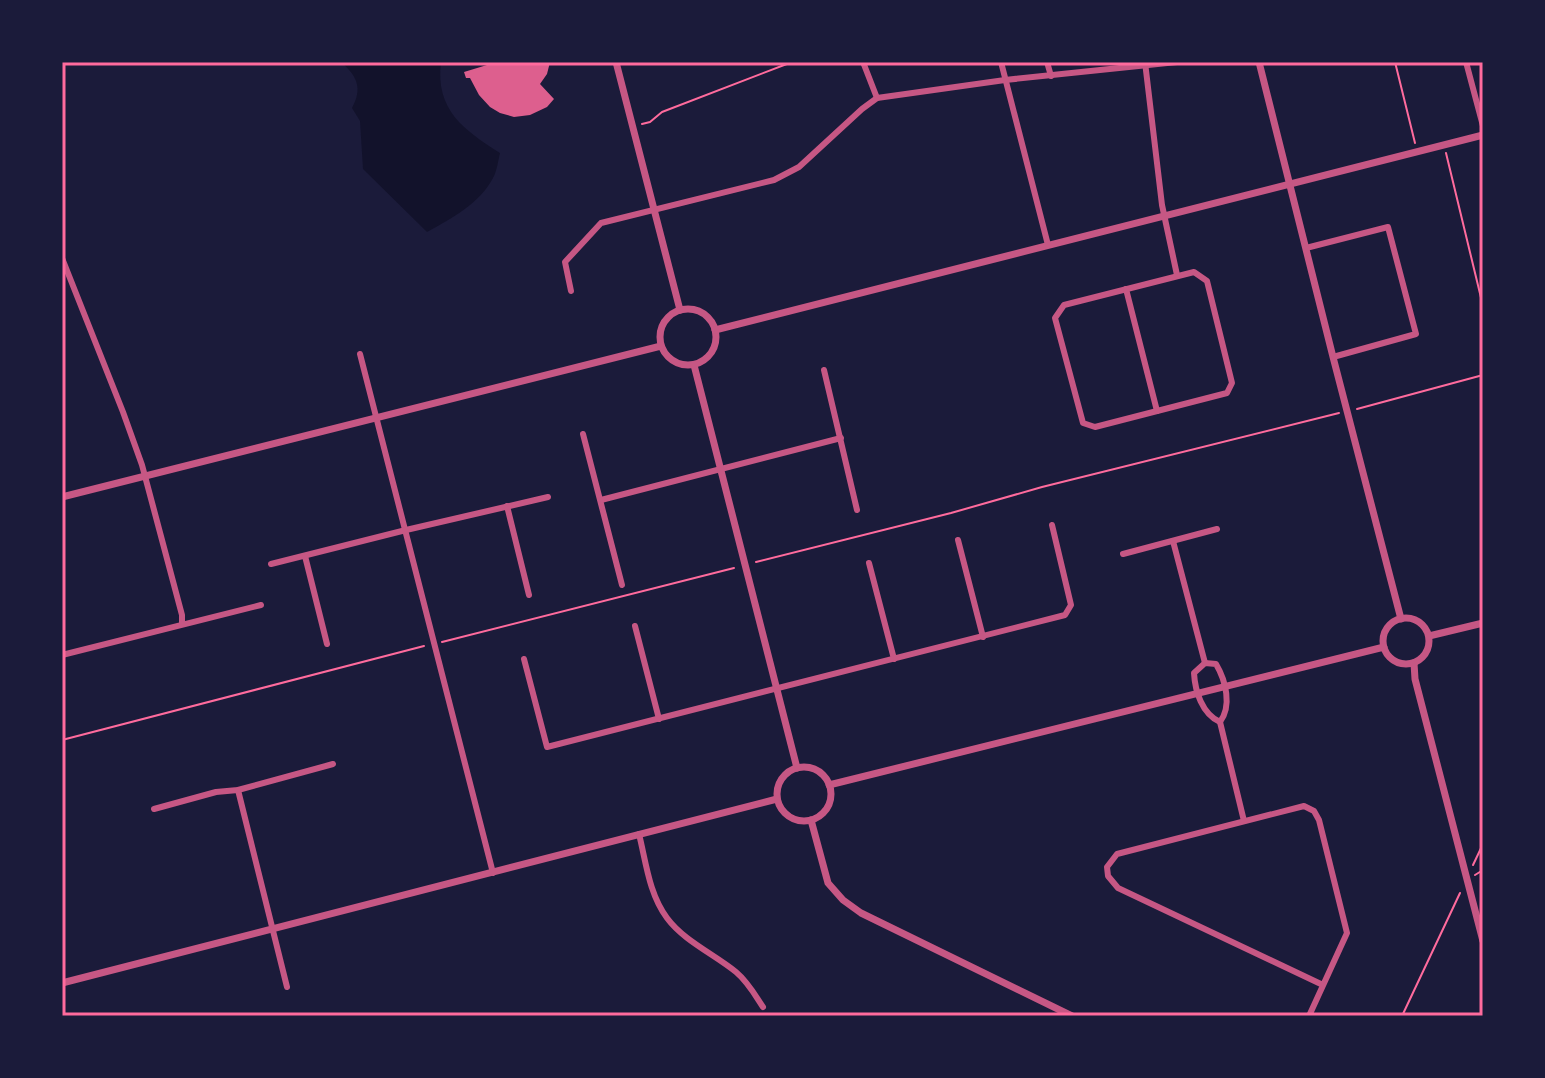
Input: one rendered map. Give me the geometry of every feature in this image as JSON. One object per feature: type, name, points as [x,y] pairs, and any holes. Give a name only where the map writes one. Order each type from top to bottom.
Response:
[{"type":"street","points":[[616,62],[680,310]]},
{"type":"street","points":[[863,62],[877,98]]},
{"type":"street","points":[[1001,62],[1048,245]]},
{"type":"street","points":[[1047,62],[1051,76]]},
{"type":"street","points":[[571,291],[565,262],[601,223],[774,180],[799,167],[877,98],[1005,80],[1177,62]]},
{"type":"street","points":[[1259,62],[1401,619]]},
{"type":"street","points":[[1466,62],[1483,126]]},
{"type":"street","points":[[1145,64],[1164,216],[1177,275]]},
{"type":"street","points":[[715,330],[1483,135]]},
{"type":"street","points":[[1306,248],[1388,227],[1416,334],[1333,357]]},
{"type":"street","points":[[62,258],[145,476],[182,623]]},
{"type":"street","points":[[1194,272],[1207,281],[1232,383],[1227,393],[1095,427],[1083,423],[1055,318],[1064,305],[1126,289],[1194,272]]},
{"type":"street","points":[[1126,289],[1157,411]]},
{"type":"street","points":[[680,310],[697,311],[715,330],[714,348],[702,362],[694,365],[674,362],[666,355],[659,339],[662,325],[680,310]]},
{"type":"street","points":[[62,497],[661,346]]},
{"type":"street","points":[[360,354],[493,873]]},
{"type":"street","points":[[694,365],[797,768]]},
{"type":"street","points":[[824,370],[857,510]]},
{"type":"street","points":[[583,434],[622,585]]},
{"type":"street","points":[[601,500],[841,438]]},
{"type":"street","points":[[271,564],[548,497]]},
{"type":"street","points":[[507,506],[529,595]]},
{"type":"street","points":[[524,659],[547,747],[983,637],[1065,615],[1071,605],[1052,525]]},
{"type":"street","points":[[1123,554],[1217,529]]},
{"type":"street","points":[[958,540],[983,637]]},
{"type":"street","points":[[1173,541],[1205,663]]},
{"type":"street","points":[[305,556],[327,644]]},
{"type":"street","points":[[869,563],[894,659]]},
{"type":"street","points":[[62,655],[261,605]]},
{"type":"street","points":[[1401,619],[1415,620],[1429,636],[1428,650],[1414,663],[1392,660],[1384,647],[1383,640],[1389,627],[1401,619]]},
{"type":"street","points":[[1429,636],[1483,623]]},
{"type":"street","points":[[635,626],[659,719]]},
{"type":"street","points":[[829,785],[1384,647]]},
{"type":"street","points":[[1205,663],[1216,664],[1226,687],[1226,714],[1220,722],[1211,718],[1198,694],[1194,673],[1205,663]]},
{"type":"street","points":[[1414,663],[1419,694],[1483,941]]},
{"type":"street","points":[[1220,722],[1244,821]]},
{"type":"street","points":[[154,809],[333,764]]},
{"type":"street","points":[[797,768],[813,769],[829,785],[829,803],[819,816],[811,820],[802,821],[786,814],[777,799],[784,776],[797,768]]},
{"type":"street","points":[[238,790],[287,987]]},
{"type":"street","points":[[62,983],[777,799]]},
{"type":"street","points":[[1309,1016],[1347,933],[1319,820],[1314,811],[1304,806],[1117,854],[1107,867],[1108,876],[1118,888],[1323,985]]},
{"type":"street","points":[[811,820],[828,883],[843,900],[861,913],[1072,1016]]},
{"type":"street","points":[[639,834],[652,886],[667,917],[686,936],[739,975],[763,1007]]},
{"type":"path","points":[[632,127],[650,122],[662,112],[792,62]]},
{"type":"path","points":[[1395,62],[1417,152]]},
{"type":"path","points":[[1444,145],[1483,306]]},
{"type":"path","points":[[62,740],[1483,375]]},
{"type":"path","points":[[1402,1016],[1483,844]]},
{"type":"shaded area","points":[[341,62],[441,62],[443,93],[455,117],[500,153],[494,175],[473,203],[427,232],[363,169],[360,121],[352,108],[357,83]]},
{"type":"building","points":[[487,62],[550,62],[540,84],[554,99],[547,107],[530,115],[514,117],[500,113],[479,95],[464,72],[487,65]]}]
